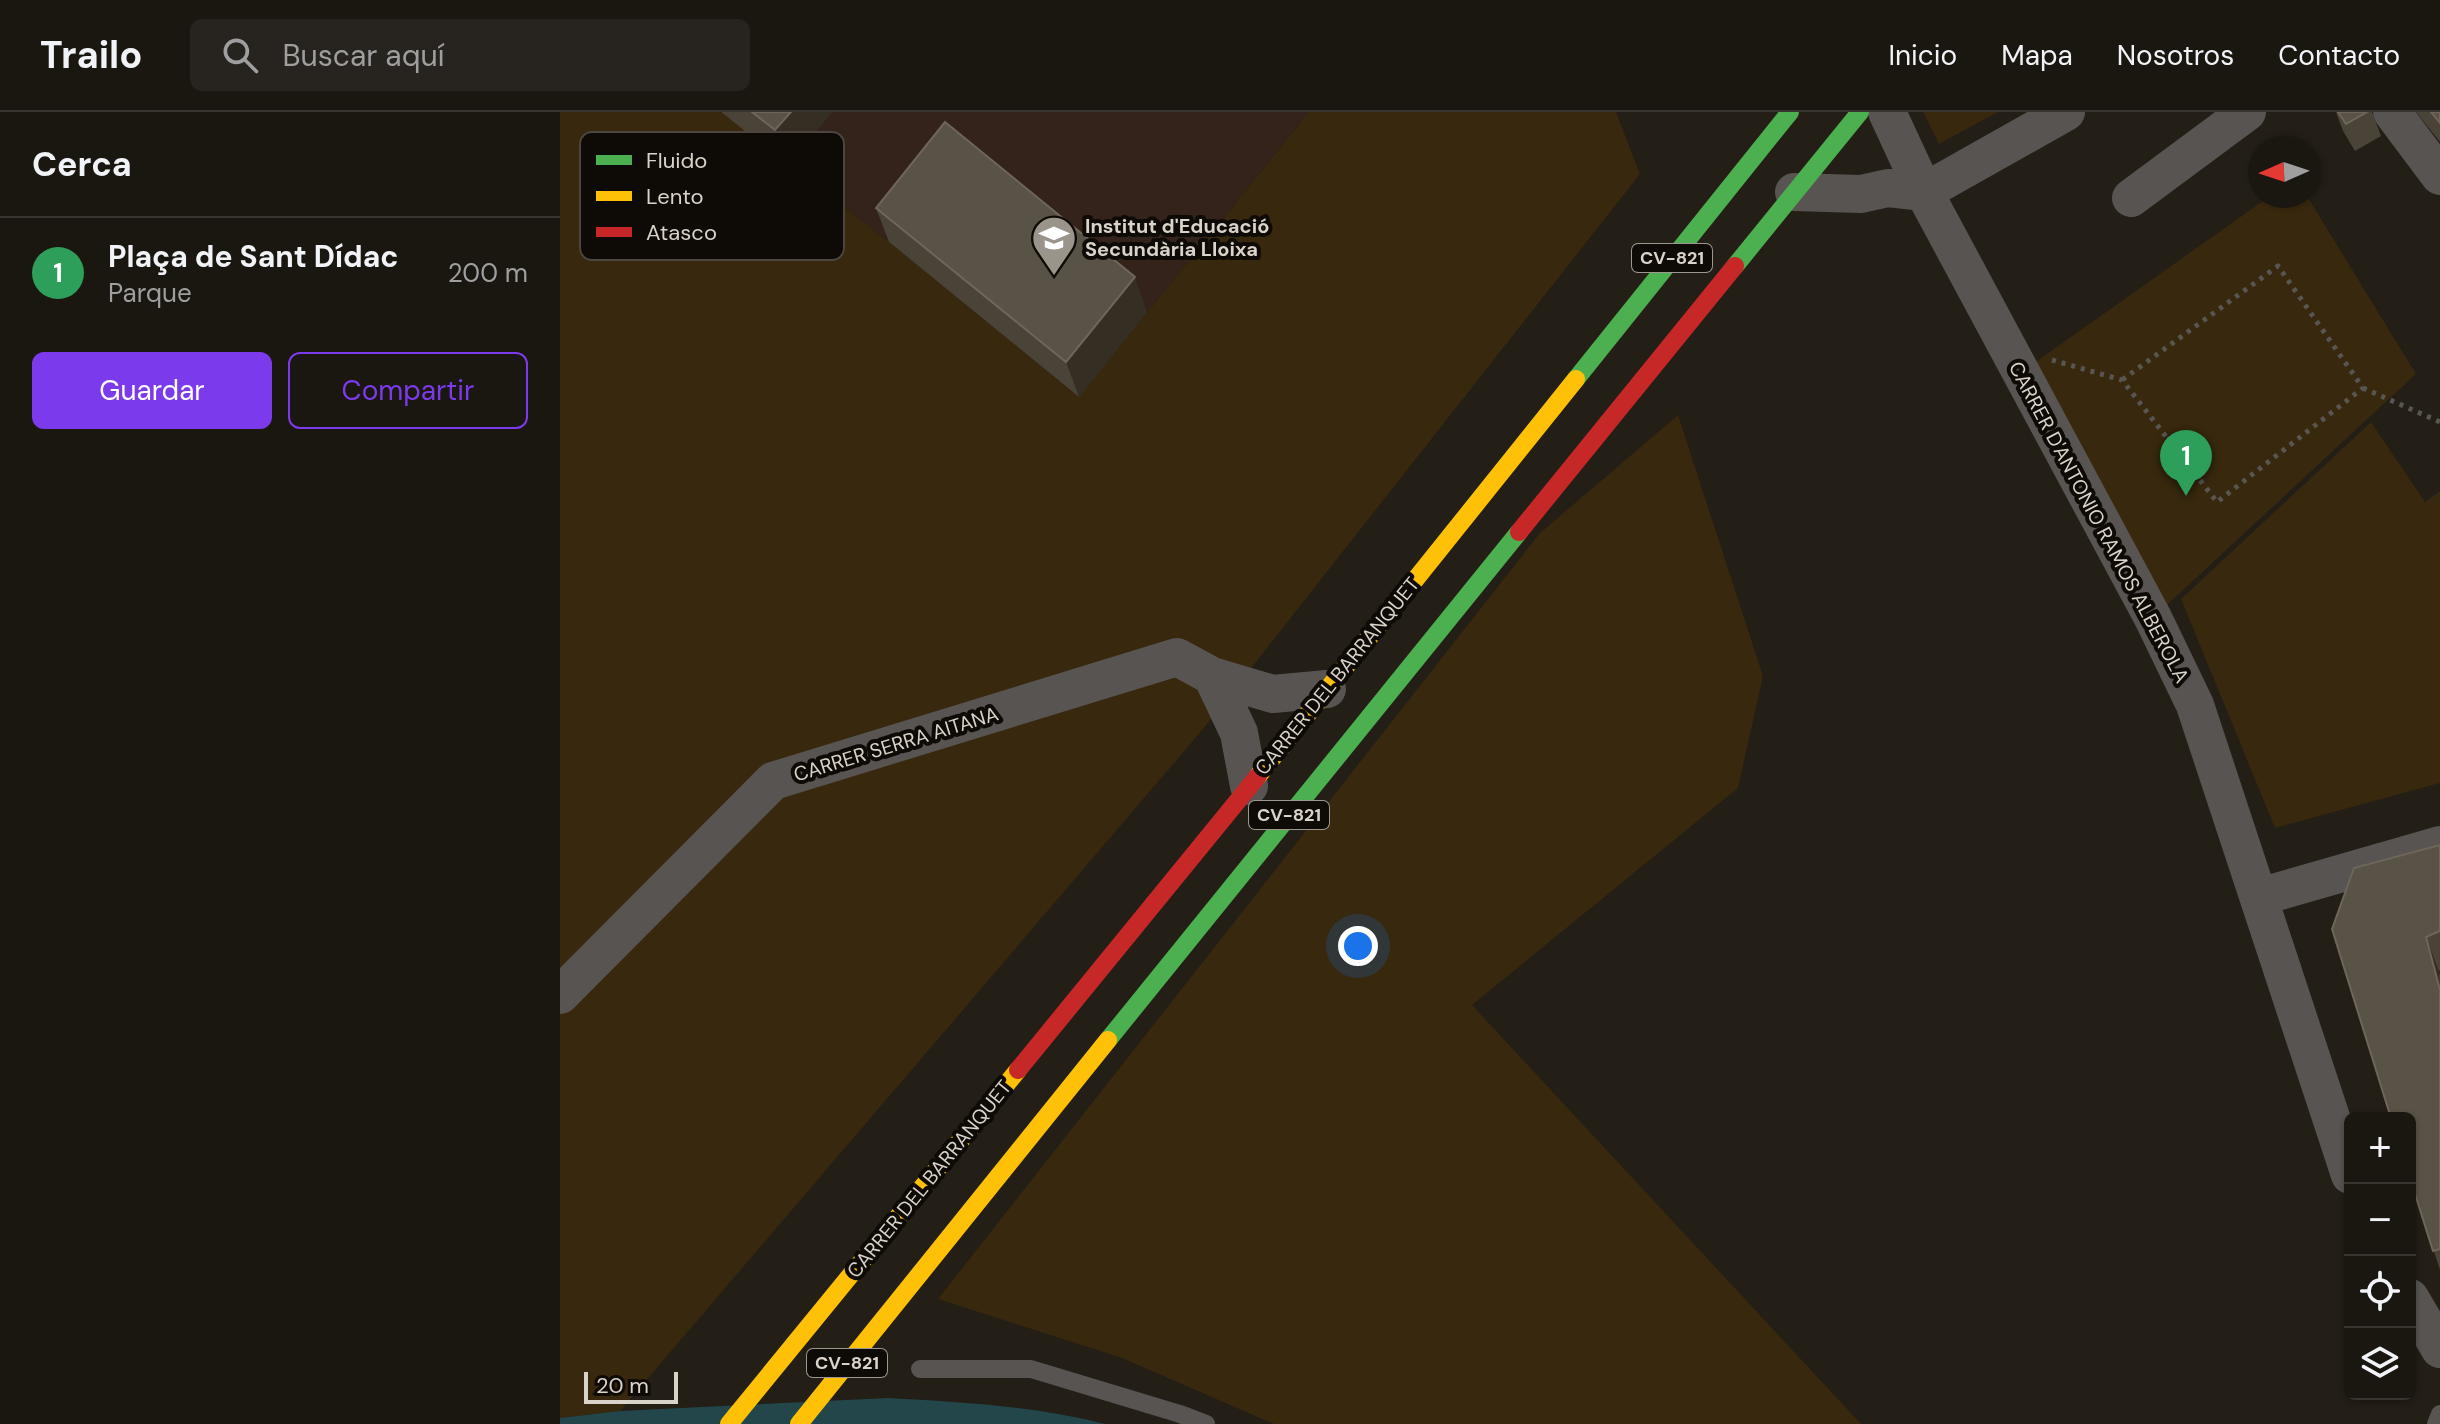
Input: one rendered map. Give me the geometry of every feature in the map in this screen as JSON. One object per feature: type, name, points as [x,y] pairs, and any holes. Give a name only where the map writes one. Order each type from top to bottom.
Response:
[{"type":"main road","name":"CARRER DEL BARRANQUET","points":[[729,1424],[1249,786],[1790,112]]},
{"type":"main road","name":"CV-821","points":[[799,1424],[1860,112]]},
{"type":"street","name":"CARRER D'ANTONIO RAMOS ALBEROLA","points":[[1887,112],[1924,192],[2153,618],[2195,705],[2344,1157]]},
{"type":"street","points":[[1794,192],[1861,194],[1888,188],[1924,192],[2066,112]]},
{"type":"street","points":[[2131,198],[2247,112]]},
{"type":"street","points":[[2392,112],[2440,176]]},
{"type":"street","name":"CARRER SERRA AITANA","points":[[560,995],[773,781],[1177,657],[1212,676],[1273,694],[1327,689]]},
{"type":"street","points":[[1212,676],[1239,733],[1249,786]]},
{"type":"street","points":[[2259,897],[2440,845]]},
{"type":"street","points":[[2416,1308],[2440,1349]]},
{"type":"lane","points":[[920,1369],[1031,1369],[1206,1424]]},
{"type":"lane","points":[[2436,1424],[2440,1414]]},
{"type":"path","points":[[2122,380],[2278,266],[2363,388],[2440,422]]},
{"type":"path","points":[[2043,357],[2122,380],[2217,502],[2363,388]]},
{"type":"shaded area","points":[[560,112],[721,112],[747,132],[580,132],[580,260],[844,260],[844,207],[1079,397],[1309,112],[1616,112],[1640,174],[1204,728],[620,1411],[560,1418]]},
{"type":"shaded area","name":"Institut d'Educació Secundària Lloixa","points":[[721,112],[1309,112],[1079,397],[844,207],[844,132],[747,132]]},
{"type":"shaded area","points":[[1923,112],[1998,112],[1939,144]]},
{"type":"shaded area","points":[[2253,208],[2314,208],[2416,374],[2153,618],[2020,373]]},
{"type":"shaded area","points":[[1678,415],[1763,676],[1738,788],[1472,1005],[1861,1424],[1274,1424],[1122,1358],[938,1299],[1540,533]]},
{"type":"shaded area","points":[[2371,422],[2425,502],[2440,491],[2440,783],[2275,828],[2181,599]]},
{"type":"water","points":[[888,1398],[1025,1409],[1105,1424],[560,1424],[560,1418],[620,1411]]},
{"type":"building","points":[[752,112],[791,112],[775,130]]},
{"type":"building","points":[[2338,112],[2367,112],[2346,124]]},
{"type":"building","points":[[2431,112],[2440,112],[2440,123]]},
{"type":"building","points":[[945,122],[1135,277],[1066,362],[876,208]]},
{"type":"building","points":[[2440,845],[2440,931],[2426,937],[2440,990],[2440,1249],[2433,1251],[2416,1197],[2416,1112],[2389,1112],[2332,929],[2354,868]]},
{"type":"traffic: fast","points":[[1576,379],[1790,112]]},
{"type":"traffic: fast","points":[[1735,266],[1860,112]]},
{"type":"traffic: fast","points":[[1108,1040],[1519,532]]},
{"type":"traffic: slow","points":[[1258,776],[1576,379]]},
{"type":"traffic: slow","points":[[799,1424],[1108,1040]]},
{"type":"traffic: slow","points":[[729,1424],[1018,1070]]},
{"type":"traffic: jam","points":[[1519,532],[1735,266]]},
{"type":"traffic: jam","points":[[1018,1070],[1258,776]]},
{"type":"place","name":"Institut d'Educació Secundària Lloixa","points":[[1054,277]]},
{"type":"place","name":"Plaça de Sant Dídac","points":[[2186,496]]}]
